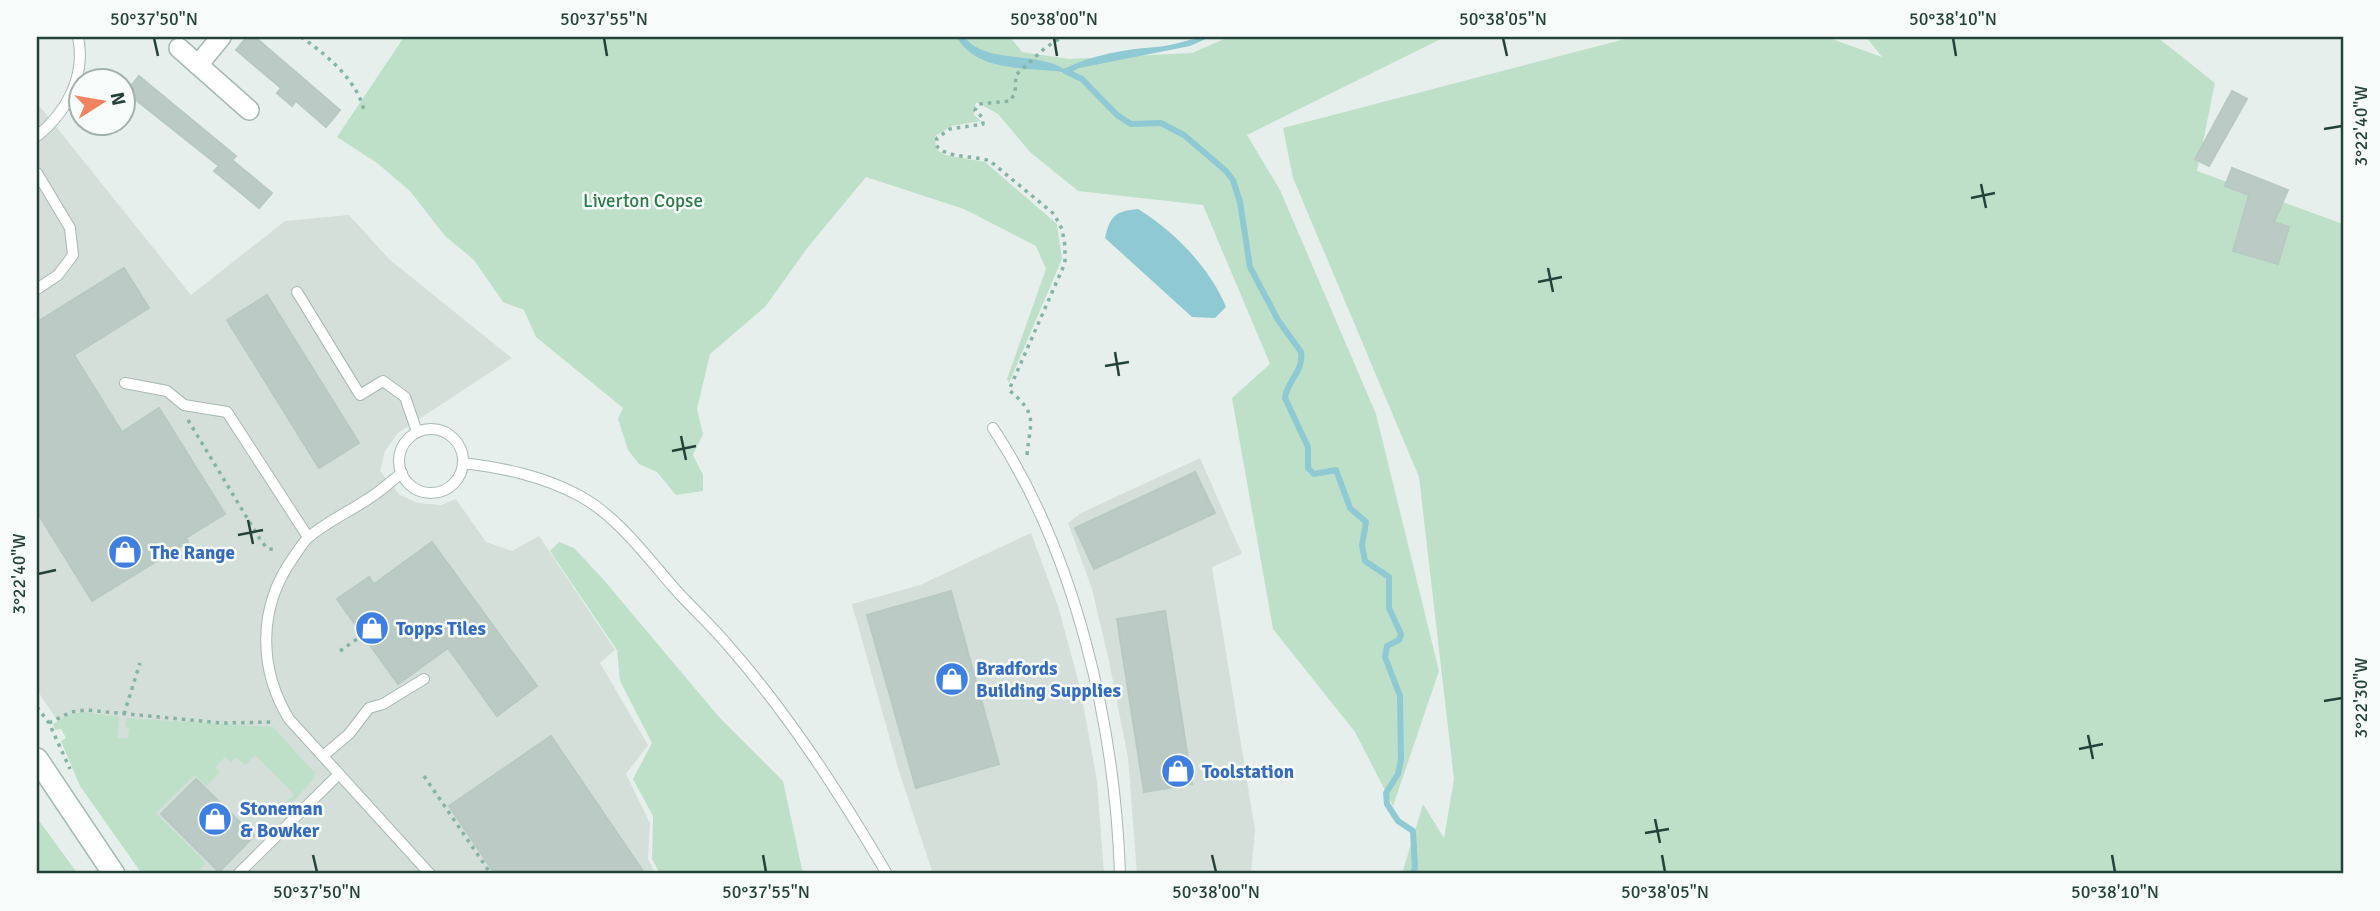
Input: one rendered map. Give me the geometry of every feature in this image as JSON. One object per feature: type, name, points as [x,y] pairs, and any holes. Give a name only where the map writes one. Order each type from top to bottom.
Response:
[{"type":"main road","points":[[37,759],[114,874]]},
{"type":"street","points":[[198,65],[221,37]]},
{"type":"street","points":[[178,48],[250,110]]},
{"type":"lane","points":[[37,136],[67,104],[78,75],[79,37]]},
{"type":"lane","points":[[37,173],[70,228],[73,255],[58,275],[37,289]]},
{"type":"lane","points":[[296,292],[360,395],[383,381],[405,397],[417,432]]},
{"type":"lane","points":[[125,383],[167,391],[187,406],[227,412],[308,537]]},
{"type":"lane","points":[[993,428],[1032,495],[1086,641],[1108,750],[1118,823],[1120,874]]},
{"type":"lane","points":[[430,429],[443,432],[454,439],[461,450],[463,463],[459,478],[447,489],[432,494],[413,488],[401,473],[401,449],[417,432],[430,429]]},
{"type":"lane","points":[[463,463],[506,468],[582,497],[627,535],[726,643],[768,695],[802,740],[887,874]]},
{"type":"lane","points":[[401,473],[370,498],[308,537],[284,570],[270,602],[265,633],[267,663],[275,695],[289,719],[430,874]]},
{"type":"lane","points":[[323,756],[349,734],[369,708],[383,704],[424,679]]},
{"type":"lane","points":[[238,874],[339,774]]},
{"type":"path","points":[[301,37],[317,48],[360,93],[364,111]]},
{"type":"path","points":[[1028,460],[1026,451],[1033,423],[1026,405],[1009,390],[1065,263],[1062,229],[1054,214],[990,161],[977,156],[957,155],[936,145],[937,138],[950,130],[983,124],[982,117],[975,110],[979,104],[1010,101],[1015,93],[1016,75],[1045,48],[1062,37]]},
{"type":"path","points":[[187,406],[184,415],[261,541],[267,548],[275,550]]},
{"type":"path","points":[[340,651],[363,635]]},
{"type":"path","points":[[124,714],[140,663]]},
{"type":"path","points":[[50,723],[71,712],[86,710],[222,723],[270,723],[289,719]]},
{"type":"path","points":[[424,776],[493,874]]},
{"type":"shaded area","points":[[37,103],[191,295],[285,221],[349,215],[390,260],[512,358],[398,433],[385,451],[380,471],[400,495],[418,503],[441,505],[456,499],[486,542],[512,551],[539,536],[615,650],[600,663],[648,745],[626,774],[650,823],[648,859],[656,874],[148,874],[65,732],[37,690]]},
{"type":"shaded area","points":[[1200,458],[1242,554],[1212,567],[1255,830],[1251,874],[1137,874],[1128,758],[1109,661],[1092,589],[1068,523],[1081,513]]},
{"type":"shaded area","points":[[1031,533],[1058,606],[1080,687],[1097,781],[1104,874],[933,874],[898,768],[852,604],[920,585]]},
{"type":"green space","name":"Liverton Copse","points":[[404,37],[1010,37],[1022,52],[1069,59],[1192,53],[1229,37],[1445,37],[1247,135],[1280,190],[1376,414],[1439,671],[1393,806],[1355,732],[1273,629],[1232,398],[1270,364],[1203,205],[1078,191],[1030,152],[998,114],[976,102],[974,115],[981,121],[952,126],[935,136],[936,149],[945,155],[985,162],[1057,224],[1062,259],[1009,383],[1007,379],[1046,269],[1036,246],[964,209],[866,177],[808,247],[765,307],[710,354],[697,409],[703,434],[693,455],[703,475],[703,491],[676,495],[657,472],[639,464],[628,450],[618,419],[623,408],[536,337],[524,310],[503,302],[474,260],[445,236],[410,191],[377,163],[337,137]]},
{"type":"green space","points":[[1633,37],[1826,37],[1882,57],[1866,37],[2157,37],[2215,83],[2197,171],[2343,224],[2343,874],[1402,874],[1423,804],[1444,838],[1454,779],[1419,477],[1293,178],[1283,128]]},
{"type":"green space","points":[[559,542],[574,548],[719,717],[783,781],[803,874],[660,874],[652,859],[653,816],[633,779],[652,743],[620,681],[617,650],[550,551]]},
{"type":"green space","points":[[84,712],[119,717],[118,738],[128,738],[126,718],[273,727],[315,773],[311,782],[285,811],[282,808],[294,794],[255,755],[245,765],[236,757],[231,762],[225,757],[215,767],[220,772],[206,786],[195,775],[156,813],[206,863],[200,869],[205,874],[142,874],[80,786],[61,741],[66,738],[61,729],[55,730],[53,724],[70,714]]},
{"type":"green space","points":[[37,818],[78,874],[37,874]]},
{"type":"water","points":[[957,37],[965,37],[984,51],[1040,60],[1064,69],[1109,54],[1210,37],[1190,46],[1079,68],[1070,73],[992,63],[966,49]]},
{"type":"water","points":[[1138,209],[1177,239],[1211,278],[1226,307],[1215,318],[1192,317],[1105,238],[1109,224],[1115,216],[1124,211]]},
{"type":"building","points":[[247,37],[255,37],[340,110],[326,127],[296,101],[292,106],[277,93],[281,88],[236,50]]},
{"type":"building","points":[[139,76],[236,156],[232,160],[272,193],[259,208],[214,171],[219,166],[136,100],[136,80]]},
{"type":"building","points":[[2232,91],[2247,99],[2209,166],[2195,159]]},
{"type":"building","points":[[2232,168],[2288,190],[2274,222],[2289,227],[2278,264],[2233,251],[2249,195],[2225,186]]},
{"type":"building","points":[[124,268],[149,308],[74,355],[122,432],[159,408],[225,514],[186,538],[188,542],[92,601],[37,512],[37,322]]},
{"type":"building","points":[[267,295],[359,443],[319,468],[227,320]]},
{"type":"building","points":[[1195,472],[1215,513],[1094,569],[1075,528]]},
{"type":"building","points":[[432,542],[537,686],[497,716],[448,648],[398,684],[337,599],[369,577],[374,584]]},
{"type":"building","points":[[951,591],[999,764],[916,788],[867,615]]},
{"type":"building","points":[[1165,611],[1192,784],[1144,792],[1117,619]]},
{"type":"building","points":[[551,736],[645,874],[495,874],[449,806]]},
{"type":"building","points":[[196,779],[254,836],[219,872],[161,814]]},
{"type":"waterway","points":[[1065,71],[1082,79],[1117,115],[1131,124],[1161,123],[1184,135],[1233,180],[1240,202],[1250,267],[1278,320],[1301,352],[1298,371],[1285,398],[1308,447],[1308,468],[1314,474],[1336,470],[1350,508],[1366,522],[1362,545],[1365,561],[1389,577],[1389,608],[1401,634],[1399,640],[1387,646],[1385,657],[1400,696],[1401,760],[1398,774],[1386,793],[1387,804],[1398,821],[1413,831],[1415,868],[1412,874]]},
{"type":"place","name":"The Range","points":[[125,552]]},
{"type":"place","name":"Topps Tiles","points":[[372,628]]},
{"type":"place","name":"Bradfords Building Supplies","points":[[952,679]]},
{"type":"place","name":"Toolstation","points":[[1178,771]]},
{"type":"place","name":"Stoneman & Bowker","points":[[215,819]]}]
